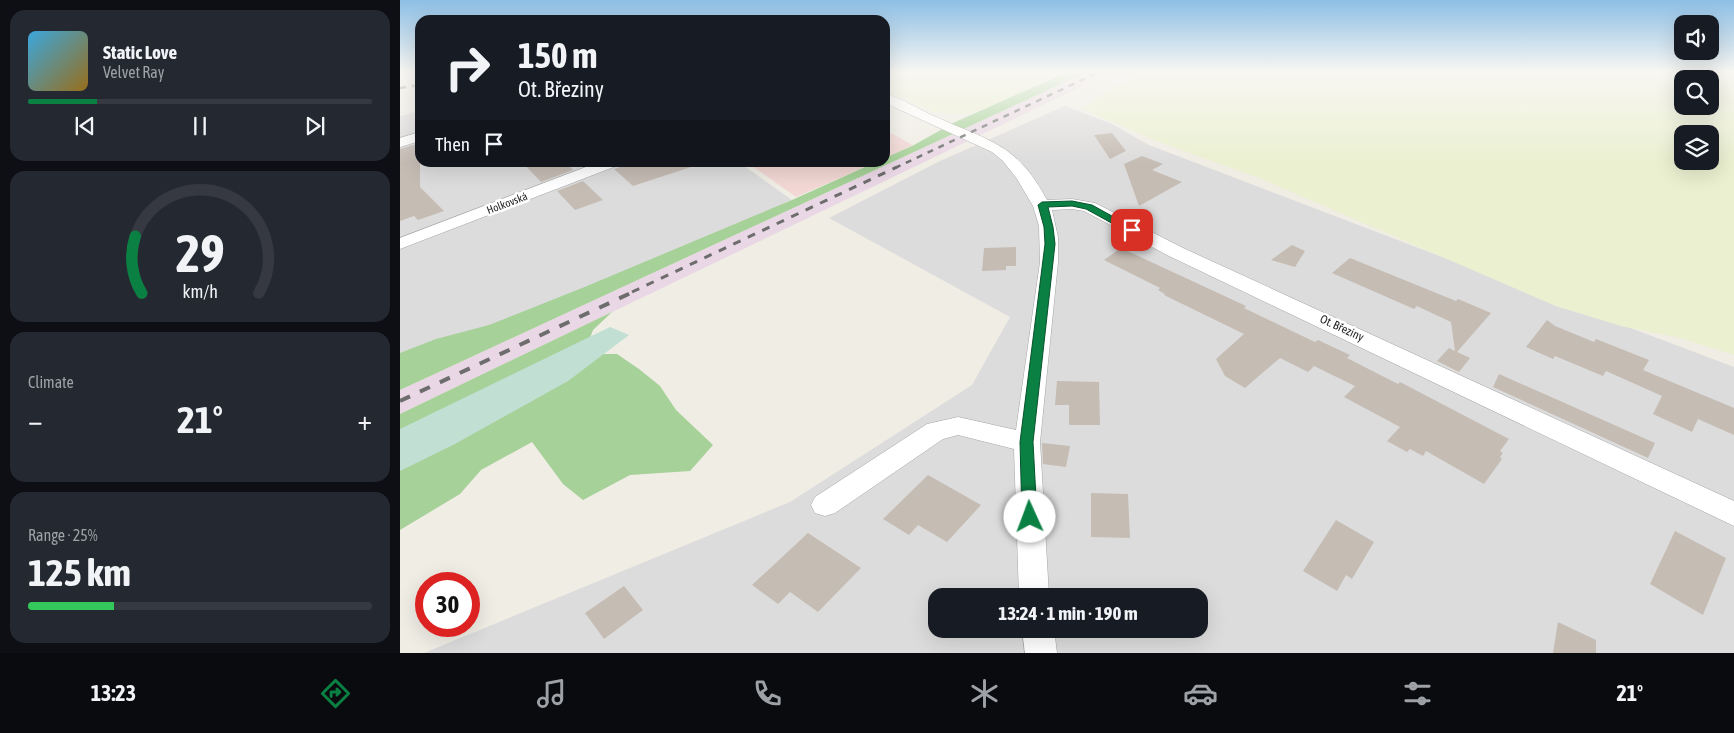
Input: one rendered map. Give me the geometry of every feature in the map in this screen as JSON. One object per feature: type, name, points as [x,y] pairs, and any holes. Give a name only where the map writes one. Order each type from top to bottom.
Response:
[{"type":"street","points":[[893,101],[984,141],[1011,160],[1042,205],[1048,227],[1049,262],[1027,442],[1034,588]]},
{"type":"street","points":[[400,143],[415,138]]},
{"type":"street","name":"Holkovská","points":[[400,244],[601,167]]},
{"type":"street","name":"Ot. Březiny","points":[[1042,205],[1072,204],[1089,207],[1176,252],[1582,440],[1734,514]]},
{"type":"street","points":[[825,505],[936,431],[958,426],[1027,442]]},
{"type":"street","points":[[1039,638],[1041,653]]},
{"type":"shaded area","points":[[1023,101],[1051,101],[400,414],[400,390],[882,167],[890,167],[890,163]]},
{"type":"shaded area","points":[[1065,106],[1112,124],[1149,145],[1450,260],[1556,306],[1628,327],[1734,367],[1734,653],[424,653],[463,637],[480,637],[480,630],[790,502],[972,385],[1010,317],[829,218],[940,161]]},
{"type":"shaded area","points":[[415,112],[415,167],[746,167],[792,200],[400,374],[400,116]]},
{"type":"shaded area","points":[[890,133],[913,145],[890,156]]},
{"type":"shaded area","points":[[754,167],[865,167],[796,197]]},
{"type":"green space","points":[[909,101],[1002,101],[971,113],[934,112]]},
{"type":"green space","points":[[1001,101],[1023,101],[890,163],[890,156],[914,145],[953,123]]},
{"type":"green space","points":[[1093,101],[1674,101],[1674,115],[1719,115],[1719,101],[1734,101],[1734,355],[1680,338],[1621,326],[1556,306],[1259,178],[1159,142],[1082,109]]},
{"type":"green space","points":[[865,167],[882,167],[400,390],[400,353],[436,339],[489,325],[792,200]]},
{"type":"green space","points":[[612,312],[593,330],[584,354],[617,354],[660,386],[676,410],[713,445],[690,471],[630,475],[583,500],[563,484],[532,442],[481,470],[460,494],[400,530],[400,414]]},
{"type":"green space","points":[[610,327],[629,335],[568,381],[455,444],[400,471],[400,429]]},
{"type":"building","points":[[1112,133],[1126,151],[1110,159],[1094,135]]},
{"type":"building","points":[[415,144],[415,167],[420,167],[420,187],[444,211],[418,220],[414,216],[400,221],[400,149]]},
{"type":"building","points":[[1142,156],[1163,164],[1152,170],[1182,182],[1139,206],[1124,164]]},
{"type":"building","points":[[527,167],[570,167],[573,170],[541,182]]},
{"type":"building","points":[[620,167],[691,167],[633,186],[614,169]]},
{"type":"building","points":[[583,181],[603,200],[575,210],[557,191]]},
{"type":"building","points":[[1292,245],[1305,251],[1295,267],[1271,260]]},
{"type":"building","points":[[1016,247],[1016,266],[1006,266],[1006,270],[982,271],[984,248]]},
{"type":"building","points":[[1121,248],[1246,306],[1244,308],[1315,342],[1318,340],[1350,355],[1347,358],[1398,384],[1400,382],[1509,439],[1500,451],[1503,453],[1500,457],[1502,459],[1484,484],[1426,451],[1423,456],[1410,449],[1407,452],[1387,441],[1400,427],[1344,397],[1355,386],[1314,366],[1308,372],[1280,358],[1245,388],[1225,376],[1216,359],[1244,334],[1164,295],[1158,290],[1160,288],[1104,260]]},
{"type":"building","points":[[1350,258],[1456,301],[1458,299],[1491,313],[1457,352],[1470,358],[1459,372],[1437,361],[1449,348],[1455,351],[1451,322],[1417,306],[1414,309],[1332,273]]},
{"type":"building","points":[[1547,320],[1555,326],[1594,342],[1596,339],[1649,360],[1643,370],[1734,408],[1734,435],[1698,419],[1692,432],[1653,414],[1662,396],[1606,371],[1603,376],[1555,356],[1553,359],[1526,347]]},
{"type":"building","points":[[1499,374],[1655,443],[1648,458],[1493,387]]},
{"type":"building","points":[[1057,381],[1099,382],[1100,425],[1069,425],[1069,405],[1055,405]]},
{"type":"building","points":[[1042,443],[1070,446],[1066,467],[1043,464]]},
{"type":"building","points":[[928,475],[981,505],[947,542],[918,525],[909,535],[883,519]]},
{"type":"building","points":[[1091,493],[1128,494],[1130,538],[1091,537]]},
{"type":"building","points":[[1336,520],[1374,542],[1352,579],[1346,575],[1337,591],[1303,571]]},
{"type":"building","points":[[1675,531],[1726,558],[1703,615],[1650,584]]},
{"type":"building","points":[[808,533],[861,568],[818,612],[790,592],[778,604],[752,585]]},
{"type":"building","points":[[624,586],[643,610],[604,639],[585,613]]},
{"type":"building","points":[[1558,622],[1596,640],[1596,653],[1553,653]]},
{"type":"railway","points":[[895,168],[1036,101]]},
{"type":"railway","points":[[632,292],[897,167]]},
{"type":"railway","points":[[400,401],[635,291]]},
{"type":"route","points":[[1030,517],[1027,442],[1050,244],[1042,205],[1072,204],[1089,207],[1132,230]]}]
